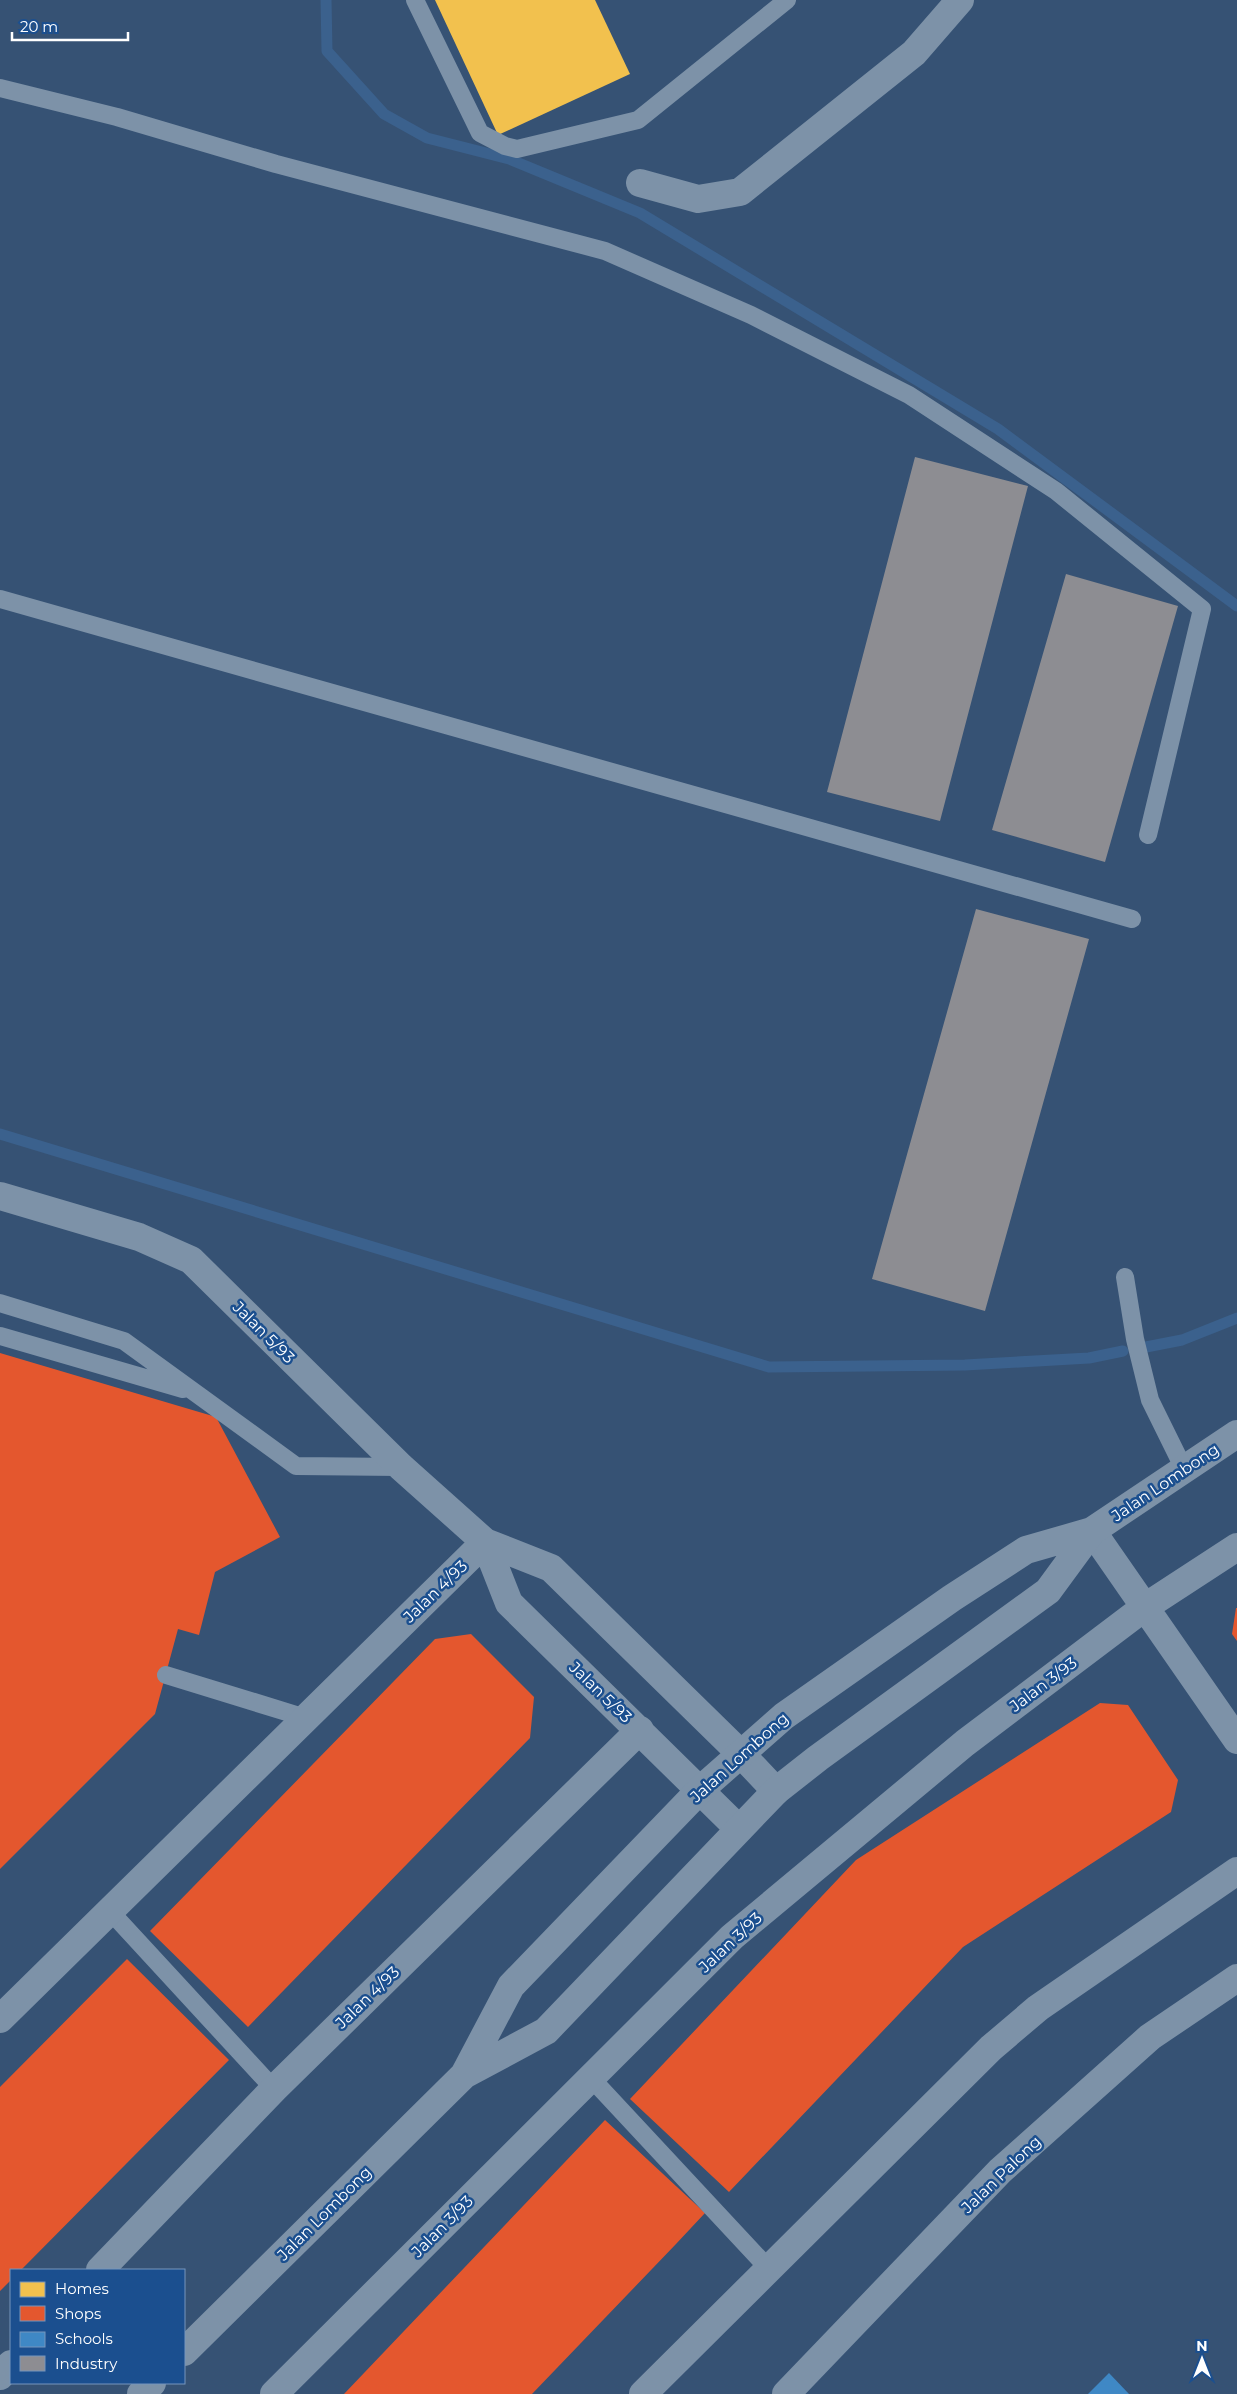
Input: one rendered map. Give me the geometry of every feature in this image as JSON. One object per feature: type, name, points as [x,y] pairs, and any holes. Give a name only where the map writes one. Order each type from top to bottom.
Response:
[{"type":"street","points":[[640,184],[698,199],[740,192],[914,53],[960,0]]},
{"type":"street","name":"Jalan 5/93","points":[[0,1196],[139,1237],[191,1260],[401,1467],[486,1542],[551,1568],[740,1753],[776,1792]]},
{"type":"street","name":"Jalan Lombong","points":[[464,2075],[511,1986],[700,1790],[784,1716],[952,1598],[1026,1550],[1092,1531],[1237,1434]]},
{"type":"street","points":[[1092,1531],[1237,1740]]},
{"type":"street","name":"Jalan Lombong","points":[[185,2351],[464,2075],[546,2031],[776,1792],[818,1758],[1048,1591],[1092,1531]]},
{"type":"street","name":"Jalan 5/93","points":[[486,1542],[509,1603],[739,1829]]},
{"type":"street","name":"Jalan 4/93","points":[[0,2019],[486,1542]]},
{"type":"street","name":"Jalan 3/93","points":[[274,2394],[732,1937],[965,1743],[1145,1607],[1237,1547]]},
{"type":"street","name":"Jalan 4/93","points":[[101,2269],[274,2088],[640,1730]]},
{"type":"street","points":[[644,2394],[991,2048],[1038,2008],[1237,1871]]},
{"type":"street","name":"Jalan Palong","points":[[786,2394],[1000,2171],[1150,2036],[1237,1978]]},
{"type":"street","points":[[0,2376],[10,2365]]},
{"type":"street","points":[[141,2394],[151,2384]]},
{"type":"lane","points":[[415,0],[480,133],[506,146],[517,149],[638,120],[787,0]]},
{"type":"lane","points":[[0,88],[116,117],[276,164],[605,252],[751,315],[909,395],[1056,492],[1202,609],[1148,835]]},
{"type":"lane","points":[[0,599],[1132,919]]},
{"type":"lane","points":[[1125,1278],[1135,1339],[1150,1400],[1184,1469]]},
{"type":"lane","points":[[0,1303],[124,1341],[296,1466],[401,1467]]},
{"type":"lane","points":[[0,1336],[196,1393]]},
{"type":"lane","points":[[166,1675],[306,1718]]},
{"type":"lane","points":[[109,1910],[274,2088]]},
{"type":"lane","points":[[591,2078],[769,2270]]},
{"type":"building: Homes","points":[[435,0],[595,0],[630,74],[498,135]]},
{"type":"building: Shops","points":[[0,1353],[216,1417],[280,1537],[215,1572],[199,1635],[178,1629],[155,1714],[0,1869]]},
{"type":"building: Shops","points":[[1237,1608],[1237,1641],[1232,1634]]},
{"type":"building: Shops","points":[[471,1634],[534,1697],[530,1738],[248,2027],[150,1931],[435,1639]]},
{"type":"building: Shops","points":[[1100,1703],[1128,1705],[1178,1780],[1171,1812],[963,1947],[729,2192],[630,2099],[856,1860]]},
{"type":"building: Shops","points":[[127,1959],[229,2060],[22,2269],[10,2269],[10,2281],[0,2291],[0,2087]]},
{"type":"building: Shops","points":[[605,2120],[705,2213],[676,2244],[532,2394],[344,2394]]},
{"type":"building: Schools","points":[[1109,2373],[1129,2394],[1088,2394]]},
{"type":"building: Industry","points":[[915,457],[1028,486],[940,821],[827,792]]},
{"type":"building: Industry","points":[[1066,574],[1178,606],[1105,862],[992,830]]},
{"type":"building: Industry","points":[[976,909],[1089,939],[985,1311],[872,1279]]},
{"type":"waterway","points":[[326,0],[327,51],[384,114],[427,138],[509,159],[640,213],[998,429],[1237,606]]},
{"type":"waterway","points":[[0,1134],[769,1367],[965,1365],[1089,1358],[1123,1351]]},
{"type":"waterway","points":[[1146,1347],[1182,1340],[1237,1318]]}]
